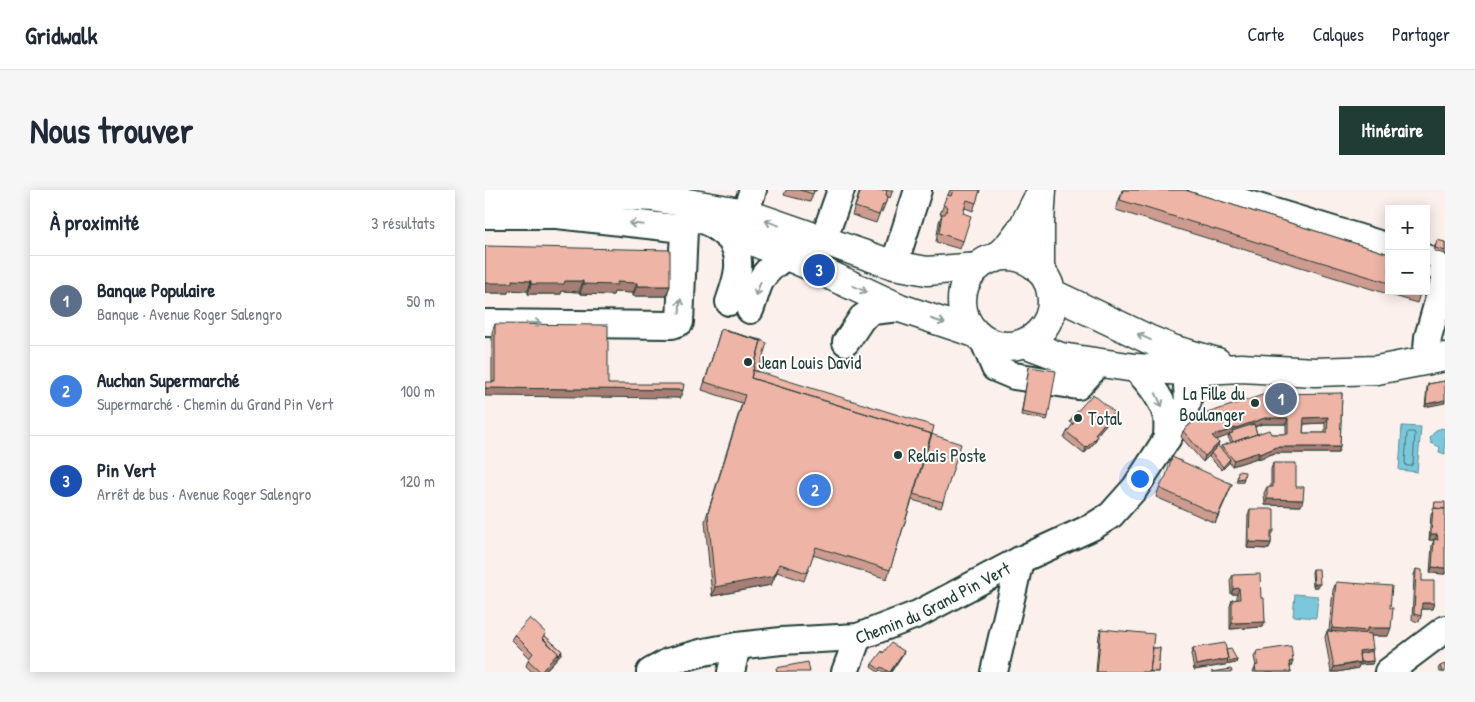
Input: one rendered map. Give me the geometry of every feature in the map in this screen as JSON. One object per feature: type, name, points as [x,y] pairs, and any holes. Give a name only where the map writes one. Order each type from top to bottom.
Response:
[{"type":"main road","points":[[979,336],[965,318],[962,300],[967,282],[987,262],[1010,244],[1023,227],[1042,191]]},
{"type":"main road","points":[[653,197],[696,222],[788,256],[900,308],[979,336],[996,345],[1011,346],[1025,343],[1037,335],[1047,323],[1051,308],[1046,282],[1042,191]]},
{"type":"main road","points":[[485,196],[597,192],[749,202],[823,241],[893,265],[927,270],[987,262],[1012,256],[1027,261],[1046,282],[1180,360]]},
{"type":"main road","points":[[1025,343],[1061,357],[1135,368],[1180,360],[1241,368],[1324,372],[1377,370],[1436,359]]},
{"type":"street","points":[[485,215],[557,215],[696,222],[730,240],[737,252],[739,306],[772,267],[802,248],[823,241],[841,190]]},
{"type":"street","points":[[893,265],[918,190]]},
{"type":"street","points":[[1202,190],[1385,246]]},
{"type":"street","points":[[485,323],[671,325],[680,322],[696,222]]},
{"type":"street","points":[[1430,260],[1439,267],[1445,277],[1428,337],[1436,359]]},
{"type":"street","points":[[846,342],[862,318],[872,311],[900,308]]},
{"type":"street","points":[[979,336],[995,368],[1015,376],[1078,386],[1099,363]]},
{"type":"street","name":"Chemin du Grand Pin Vert","points":[[650,672],[668,662],[737,646],[858,636],[918,614],[1020,560],[1092,527],[1111,515],[1135,488],[1179,420],[1188,401],[1180,360]]},
{"type":"street","points":[[1135,368],[1151,384],[1158,397],[1167,418],[1167,439]]},
{"type":"street","points":[[994,672],[1020,560]]},
{"type":"street","points":[[1388,672],[1445,630]]},
{"type":"street","points":[[845,672],[858,636]]},
{"type":"street","points":[[731,672],[737,646]]},
{"type":"water","points":[[1402,426],[1421,427],[1417,472],[1399,470]]},
{"type":"water","points":[[1443,428],[1445,430],[1445,454],[1439,452],[1440,447],[1431,443],[1430,438],[1436,430]]},
{"type":"water","points":[[1295,594],[1318,596],[1316,618],[1293,616]]},
{"type":"building","points":[[800,190],[814,190],[813,194]]},
{"type":"building","points":[[861,190],[887,190],[886,195],[888,196],[879,215],[855,207]]},
{"type":"building","points":[[953,190],[980,190],[976,203],[967,200],[963,213],[971,216],[963,241],[939,233],[942,214],[945,214],[948,207],[943,205],[947,195],[951,196]]},
{"type":"building","points":[[1123,190],[1185,190],[1385,253],[1385,282],[1120,200]]},
{"type":"building","points":[[1437,240],[1445,242],[1445,251],[1435,248]]},
{"type":"building","points":[[485,246],[670,250],[670,286],[637,286],[637,283],[617,282],[617,285],[583,284],[583,281],[565,281],[564,284],[531,284],[531,281],[512,280],[512,283],[485,283]]},
{"type":"building","points":[[495,324],[608,325],[608,384],[684,384],[683,390],[485,388],[485,382],[495,382]]},
{"type":"building","points":[[721,329],[761,341],[751,378],[932,434],[890,570],[816,547],[807,573],[780,564],[774,576],[715,587],[708,513],[745,395],[705,382]]},
{"type":"building","points":[[726,331],[761,340],[767,343],[758,372],[753,370],[761,341]]},
{"type":"building","points":[[1029,367],[1056,371],[1048,417],[1022,412]]},
{"type":"building","points":[[753,370],[934,426],[932,434],[751,378]]},
{"type":"building","points":[[1445,381],[1445,400],[1426,404],[1428,384]]},
{"type":"building","points":[[1342,393],[1340,447],[1277,447],[1260,454],[1259,452],[1234,460],[1221,446],[1269,430],[1271,434],[1288,434],[1288,418],[1265,418],[1212,436],[1219,443],[1205,456],[1183,431],[1196,419],[1195,417],[1266,394]],"holes":[[[1328,417],[1327,433],[1303,433],[1304,418]]]},
{"type":"building","points":[[1093,394],[1114,412],[1095,434],[1097,437],[1086,448],[1067,432],[1076,420],[1073,416]]},
{"type":"building","points":[[1254,424],[1257,434],[1233,442],[1229,434],[1233,433],[1232,431]]},
{"type":"building","points":[[931,434],[961,444],[943,502],[913,494]]},
{"type":"building","points":[[1218,446],[1230,459],[1223,467],[1211,453]]},
{"type":"building","points":[[1172,457],[1232,484],[1218,515],[1159,488],[1166,476]]},
{"type":"building","points":[[1273,463],[1296,463],[1296,487],[1304,487],[1303,500],[1267,499],[1267,487],[1273,487]]},
{"type":"building","points":[[1238,471],[1245,472],[1244,478],[1237,479]]},
{"type":"building","points":[[1435,502],[1445,502],[1445,509],[1434,508]]},
{"type":"building","points":[[1433,508],[1445,509],[1445,568],[1432,567],[1434,539],[1438,540],[1437,534],[1431,534]]},
{"type":"building","points":[[1250,509],[1274,509],[1274,531],[1271,531],[1271,543],[1249,542]]},
{"type":"building","points":[[1313,569],[1319,569],[1320,584],[1314,584]]},
{"type":"building","points":[[1416,569],[1422,570],[1422,581],[1434,581],[1434,603],[1422,603],[1421,616],[1414,614]]},
{"type":"building","points":[[1260,574],[1265,622],[1232,623],[1232,600],[1240,599],[1239,588],[1233,589],[1233,575]]},
{"type":"building","points":[[1336,582],[1392,586],[1390,608],[1393,608],[1391,628],[1367,628],[1367,631],[1332,628]]},
{"type":"building","points":[[530,618],[546,633],[542,638],[558,653],[541,672],[528,660],[533,653],[515,635]]},
{"type":"building","points":[[1101,629],[1154,634],[1150,672],[1097,672]]},
{"type":"building","points":[[1327,631],[1371,634],[1373,649],[1359,651],[1360,662],[1334,667]]},
{"type":"building","points":[[545,636],[562,651],[557,656],[558,653],[543,638]]},
{"type":"building","points":[[891,643],[904,651],[889,672],[881,667],[879,669],[872,664]]},
{"type":"building","points":[[1225,643],[1228,659],[1196,665],[1193,648]]},
{"type":"building","points":[[1291,646],[1293,661],[1289,662],[1291,672],[1256,672],[1255,666],[1258,665],[1257,651]]},
{"type":"building","points":[[1153,648],[1160,648],[1158,672],[1150,671]]},
{"type":"building","points":[[1231,649],[1237,660],[1227,662],[1226,650]]},
{"type":"building","points":[[1372,651],[1373,661],[1360,662],[1359,654]]},
{"type":"building","points":[[808,662],[810,672],[777,672],[776,668]]},
{"type":"building","points":[[1445,664],[1445,672],[1442,672],[1440,666]]},
{"type":"building","points":[[1231,669],[1232,672],[1211,672]]},
{"type":"place","name":"Pin Vert","points":[[819,270]]},
{"type":"place","name":"Jean Louis David","points":[[748,362]]},
{"type":"place","name":"Banque Populaire","points":[[1281,399]]},
{"type":"place","name":"La Fille du Boulanger","points":[[1255,403]]},
{"type":"place","name":"Total","points":[[1078,418]]},
{"type":"place","name":"Relais Poste","points":[[898,455]]},
{"type":"place","name":"Auchan Supermarché","points":[[815,490]]}]
